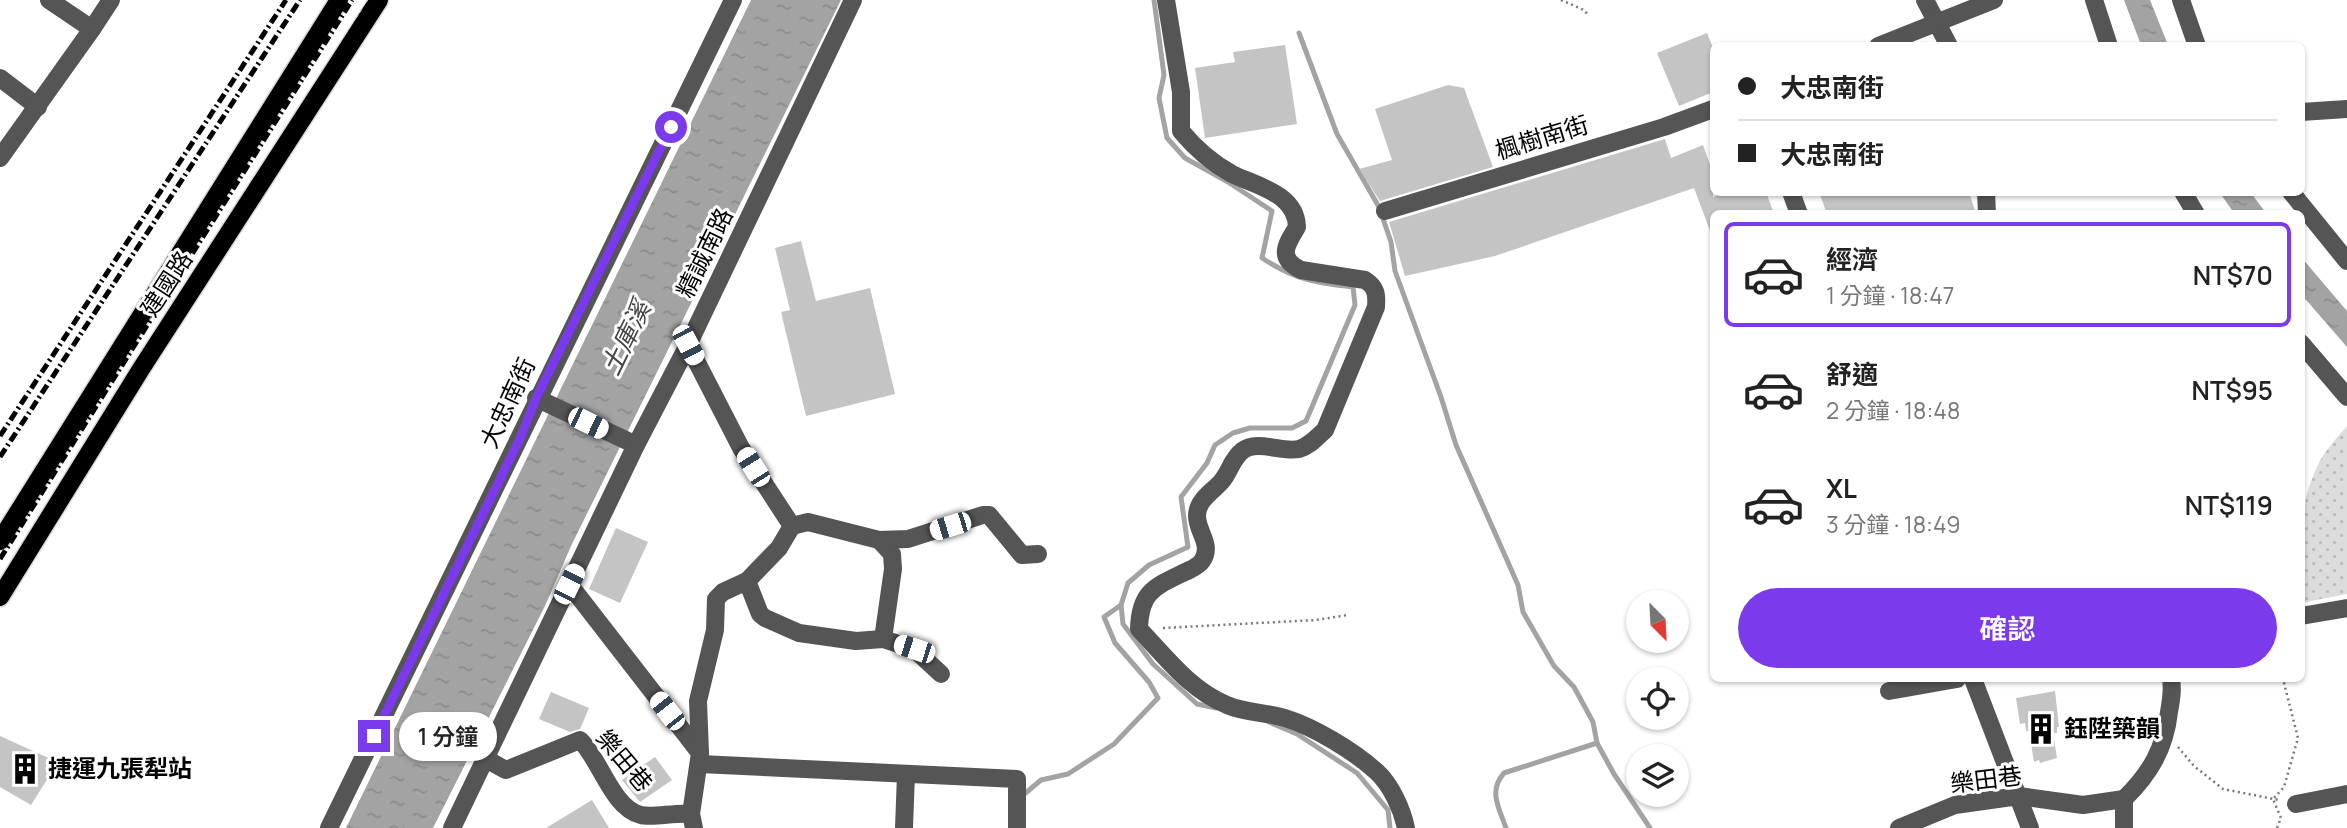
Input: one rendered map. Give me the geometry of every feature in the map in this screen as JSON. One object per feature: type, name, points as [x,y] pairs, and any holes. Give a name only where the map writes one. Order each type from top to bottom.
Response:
[{"type":"main road","name":"建國路","points":[[0,541],[339,0]]},
{"type":"main road","name":"建國路","points":[[0,597],[141,369],[379,0]]},
{"type":"street","points":[[49,0],[92,29]]},
{"type":"street","points":[[0,158],[111,0]]},
{"type":"street","name":"大忠南街","points":[[329,828],[521,436],[543,401],[733,0]]},
{"type":"street","name":"精誠南路","points":[[452,828],[569,584],[632,443],[688,345],[853,0]]},
{"type":"street","points":[[1166,0],[1181,92],[1181,131],[1194,147],[1220,166],[1271,190],[1293,210],[1297,227],[1285,250],[1286,257],[1293,266],[1301,270],[1365,280],[1373,285],[1377,293],[1376,307],[1325,430],[1313,442],[1299,449],[1253,446],[1245,449],[1233,460],[1222,481],[1210,490],[1197,511],[1206,543],[1205,558],[1199,566],[1153,588],[1139,611],[1139,629],[1188,682],[1203,692],[1228,706],[1284,717],[1324,734],[1377,772],[1389,787],[1406,828]]},
{"type":"street","points":[[1925,0],[1947,42]]},
{"type":"street","points":[[1888,42],[1994,0]]},
{"type":"street","points":[[2094,0],[2108,42]]},
{"type":"street","points":[[2181,0],[2196,42]]},
{"type":"street","points":[[0,78],[38,107]]},
{"type":"street","points":[[2305,112],[2347,109]]},
{"type":"street","name":"楓樹南街","points":[[1385,211],[1664,127],[1710,110]]},
{"type":"street","points":[[2294,196],[2347,261]]},
{"type":"street","points":[[688,345],[741,448],[792,526]]},
{"type":"street","points":[[2305,348],[2347,397]]},
{"type":"street","points":[[543,401],[632,443]]},
{"type":"street","points":[[693,821],[700,758],[698,701],[715,631],[716,599],[723,592],[747,581],[779,548],[792,526],[808,522],[879,540],[908,539],[983,514],[989,515],[1022,555],[1038,554]]},
{"type":"street","points":[[879,540],[891,554],[893,569],[883,639]]},
{"type":"street","points":[[747,581],[760,614],[799,633],[856,640],[883,639],[914,649],[941,674]]},
{"type":"street","points":[[569,584],[700,758],[906,774],[1017,779],[1017,828]]},
{"type":"street","points":[[2305,615],[2347,608]]},
{"type":"street","points":[[1889,691],[1940,682]]},
{"type":"street","points":[[1974,682],[2029,828]]},
{"type":"street","points":[[2124,828],[2124,799],[2150,769],[2167,734],[2172,682]]},
{"type":"street","name":"樂田巷","points":[[486,759],[506,770],[580,740],[612,790],[631,810],[642,816],[693,821]]},
{"type":"street","points":[[904,828],[906,774]]},
{"type":"street","points":[[2296,804],[2347,794]]},
{"type":"street","name":"樂田巷","points":[[1899,828],[1955,805],[2019,796],[2083,806],[2124,799]]},
{"type":"path","points":[[1561,0],[1584,10],[1588,15]]},
{"type":"path","points":[[1139,629],[1316,620],[1348,615]]},
{"type":"path","points":[[2273,799],[2284,787],[2298,738],[2284,682]]},
{"type":"path","points":[[2167,734],[2194,766],[2223,789],[2296,804]]},
{"type":"path","points":[[2273,799],[2281,818],[2277,828]]},
{"type":"shaded area","points":[[2347,426],[2347,594],[2305,602],[2305,504],[2311,481],[2331,445]]},
{"type":"water","name":"土庫溪","points":[[751,0],[841,0],[571,546],[545,606],[433,828],[346,828]]},
{"type":"water","points":[[2124,0],[2150,0],[2167,42],[2140,42]]},
{"type":"water","points":[[2222,196],[2253,196],[2264,210],[2232,210]]},
{"type":"water","points":[[2305,262],[2347,311],[2347,347],[2305,299]]},
{"type":"building","points":[[1707,33],[1711,42],[1710,93],[1679,106],[1657,53]]},
{"type":"building","points":[[1285,45],[1297,124],[1205,138],[1195,68],[1235,62],[1233,52]]},
{"type":"building","points":[[1448,85],[1464,88],[1493,167],[1380,201],[1359,169],[1392,160],[1375,109]]},
{"type":"building","points":[[1665,139],[1671,158],[1703,145],[1710,165],[1710,196],[1767,196],[1773,210],[1710,210],[1710,231],[1694,188],[1495,256],[1405,276],[1389,222]]},
{"type":"building","points":[[1820,196],[1970,196],[1975,210],[1826,210]]},
{"type":"building","points":[[801,241],[816,301],[870,288],[895,394],[806,416],[781,312],[790,310],[775,248]]},
{"type":"building","points":[[616,528],[648,542],[620,603],[589,589]]},
{"type":"building","name":"鈺陞築韻","points":[[2055,691],[2059,727],[2057,733],[2053,733],[2057,758],[2034,762],[2029,731],[2026,731],[2025,723],[2020,724],[2016,698]]},
{"type":"building","points":[[551,692],[589,708],[580,729],[570,732],[539,719]]},
{"type":"building","name":"捷運九張犁站","points":[[0,736],[53,760],[48,778],[31,805],[0,787]]},
{"type":"building","points":[[655,757],[672,780],[640,802],[622,780]]},
{"type":"building","points":[[592,800],[609,828],[546,828]]},
{"type":"waterway","points":[[1154,0],[1164,75],[1159,98],[1167,138],[1185,158],[1272,211],[1262,258],[1305,279],[1353,287],[1355,305],[1306,421],[1292,428],[1250,428],[1233,433],[1215,445],[1207,463],[1181,497],[1188,547],[1149,565],[1128,583],[1121,605],[1123,624],[1153,664],[1197,704],[1216,708]]},
{"type":"waterway","points":[[1299,33],[1337,134],[1379,207],[1391,242],[1395,271],[1456,445],[1518,585],[1523,612],[1554,666],[1574,687],[1593,722],[1597,743],[1650,828]]},
{"type":"waterway","points":[[1022,796],[1041,780],[1068,774],[1114,744],[1158,698],[1149,682],[1115,643],[1104,617],[1121,605]]},
{"type":"waterway","points":[[1269,722],[1297,734],[1357,773],[1388,810],[1390,828]]},
{"type":"waterway","points":[[1506,828],[1496,793],[1504,773],[1597,743]]},
{"type":"railway","points":[[0,436],[286,0]]},
{"type":"railway","points":[[0,457],[300,0]]},
{"type":"railway","points":[[0,559],[352,0]]},
{"type":"railway","points":[[0,591],[371,0]]},
{"type":"place","name":"鈺陞築韻","points":[[2041,729]]},
{"type":"place","name":"捷運九張犁站","points":[[25,769]]},
{"type":"route","points":[[374,736],[521,436],[536,398],[671,127]]}]
